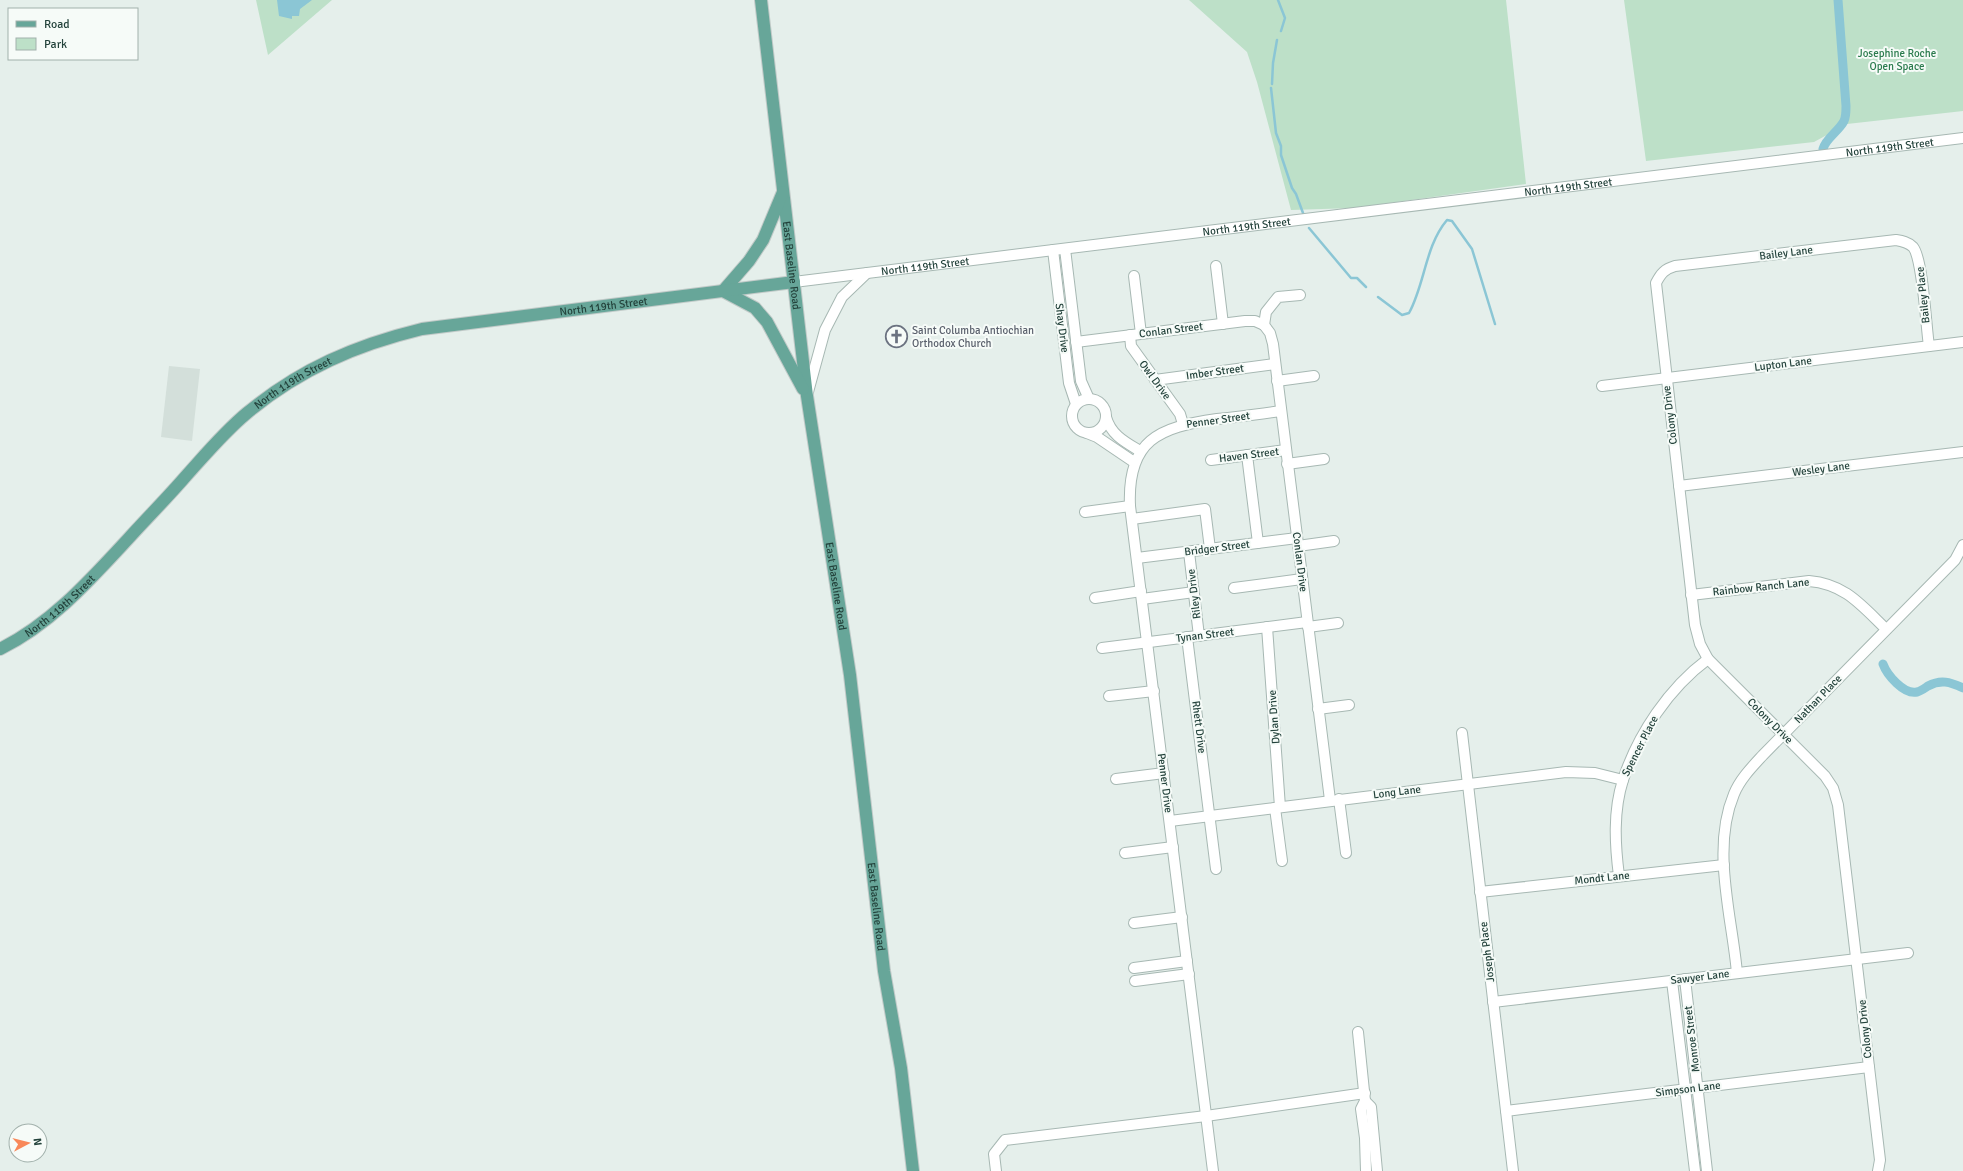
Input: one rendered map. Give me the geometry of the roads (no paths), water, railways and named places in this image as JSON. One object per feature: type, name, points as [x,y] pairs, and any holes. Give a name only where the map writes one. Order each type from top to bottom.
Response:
[{"type":"main road","name":"East Baseline Road","points":[[761,0],[807,396],[859,739],[884,970],[901,1068],[913,1171]]},
{"type":"main road","points":[[783,191],[763,240],[749,261],[723,291],[755,308],[767,322],[807,396]]},
{"type":"main road","name":"North 119th Street","points":[[0,649],[34,628],[78,593],[231,428],[262,402],[312,369],[347,352],[377,341],[422,329],[794,282]]},
{"type":"street","name":"North 119th Street","points":[[794,282],[1963,138]]},
{"type":"street","name":"Bailey Lane","points":[[1660,274],[1668,268],[1675,266],[1896,240],[1905,242],[1912,246]]},
{"type":"street","name":"Bailey Place","points":[[1912,246],[1919,261],[1929,346]]},
{"type":"street","name":"Shay Drive","points":[[1065,249],[1082,381],[1089,399]]},
{"type":"street","name":"Shay Drive","points":[[1053,250],[1069,383],[1076,404],[1072,414],[1072,419],[1077,428],[1097,437],[1134,462]]},
{"type":"street","points":[[1216,266],[1223,324]]},
{"type":"street","points":[[807,396],[825,330],[842,297],[867,273]]},
{"type":"street","name":"Colony Drive","points":[[1660,274],[1656,283],[1656,292],[1695,625],[1700,644],[1708,659],[1825,776],[1833,788],[1838,805],[1857,959],[1880,1160],[1878,1171]]},
{"type":"street","points":[[1134,276],[1141,334]]},
{"type":"street","points":[[1264,325],[1266,312],[1278,297],[1300,295]]},
{"type":"street","name":"Conlan Street","points":[[1076,342],[1245,321],[1255,321],[1264,325]]},
{"type":"street","name":"Conlan Drive","points":[[1264,325],[1271,338],[1275,364],[1318,710],[1334,800],[1346,854]]},
{"type":"street","name":"Owl Drive","points":[[1130,336],[1131,346],[1180,414],[1182,424]]},
{"type":"street","name":"Lupton Lane","points":[[1602,386],[1963,342]]},
{"type":"street","name":"Imber Street","points":[[1155,380],[1275,364]]},
{"type":"street","points":[[1277,381],[1314,376]]},
{"type":"street","points":[[1076,404],[1084,399],[1089,399],[1094,400],[1103,406],[1109,427],[1117,437],[1140,451]]},
{"type":"street","name":"Penner Street","points":[[1140,451],[1163,432],[1182,424],[1281,411]]},
{"type":"street","points":[[1087,433],[1092,433],[1101,427],[1106,417]]},
{"type":"street","name":"Haven Street","points":[[1211,460],[1286,450]]},
{"type":"street","name":"Penner Drive","points":[[1140,451],[1134,462],[1129,484],[1130,506],[1213,1171]]},
{"type":"street","points":[[1247,455],[1258,543]]},
{"type":"street","name":"Wesley Lane","points":[[1679,486],[1963,455]]},
{"type":"street","points":[[1288,464],[1324,459]]},
{"type":"street","points":[[1085,512],[1130,506]]},
{"type":"street","points":[[1132,518],[1205,509],[1210,549]]},
{"type":"street","name":"Bridger Street","points":[[1137,558],[1258,543],[1334,541]]},
{"type":"street","name":"Nathan Place","points":[[1737,973],[1724,865],[1723,839],[1726,816],[1734,794],[1746,773],[1955,560],[1963,546]]},
{"type":"street","name":"Riley Drive","points":[[1189,552],[1199,636]]},
{"type":"street","points":[[1234,588],[1302,579]]},
{"type":"street","name":"Rainbow Ranch Lane","points":[[1691,595],[1808,581],[1822,582],[1835,586],[1851,595],[1886,629]]},
{"type":"street","points":[[1095,598],[1194,592]]},
{"type":"street","name":"Tynan Street","points":[[1102,648],[1267,627],[1338,623]]},
{"type":"street","name":"Dylan Drive","points":[[1267,627],[1282,861]]},
{"type":"street","name":"Rhett Drive","points":[[1187,637],[1216,869]]},
{"type":"street","name":"Spencer Place","points":[[1619,876],[1615,843],[1616,816],[1623,780],[1638,746],[1655,715],[1672,694],[1708,659]]},
{"type":"street","points":[[1109,696],[1154,691]]},
{"type":"street","points":[[1318,710],[1349,705]]},
{"type":"street","name":"Joseph Place","points":[[1462,733],[1513,1171]]},
{"type":"street","name":"Long Lane","points":[[1170,821],[1566,772],[1595,773],[1623,780]]},
{"type":"street","points":[[1116,779],[1164,773]]},
{"type":"street","points":[[1125,853],[1173,847]]},
{"type":"street","name":"Mondt Lane","points":[[1480,892],[1724,865]]},
{"type":"street","points":[[1134,923],[1182,917]]},
{"type":"street","name":"Sawyer Lane","points":[[1493,1002],[1908,953]]},
{"type":"street","points":[[1134,968],[1187,962]]},
{"type":"street","points":[[1135,981],[1189,974]]},
{"type":"street","name":"Monroe Street","points":[[1685,979],[1707,1171]]},
{"type":"street","name":"Monroe Street","points":[[1672,981],[1695,1171]]},
{"type":"street","points":[[1358,1032],[1365,1097],[1361,1109],[1365,1138],[1366,1171]]},
{"type":"street","name":"Simpson Lane","points":[[1506,1111],[1869,1067]]},
{"type":"street","points":[[996,1171],[994,1154],[1006,1140],[1365,1097]]},
{"type":"street","points":[[1365,1097],[1371,1107],[1377,1171]]},
{"type":"water","points":[[277,0],[312,0],[300,9],[299,16],[292,16],[292,19],[279,16]]},
{"type":"waterway","points":[[1278,0],[1285,18],[1281,31]]},
{"type":"waterway","points":[[1823,149],[1826,142],[1842,125],[1846,114],[1838,0]]},
{"type":"waterway","points":[[1272,84],[1273,63],[1277,40]]},
{"type":"waterway","points":[[1271,88],[1276,133],[1281,146],[1281,155],[1292,188],[1296,194],[1303,213]]},
{"type":"waterway","points":[[1378,297],[1402,315],[1409,313],[1419,290],[1434,241],[1447,220],[1452,221],[1472,249],[1495,324]]},
{"type":"waterway","points":[[1309,228],[1351,278],[1357,278],[1366,287]]},
{"type":"waterway","points":[[1883,664],[1888,673],[1897,683],[1912,692],[1918,692],[1928,686],[1941,682],[1954,684],[1963,688]]},
{"type":"place","name":"Saint Columba Antiochian Orthodox Church","points":[[897,336]]},
{"type":"park label","name":"Josephine Roche Open Space","points":[[1897,59]]}]
